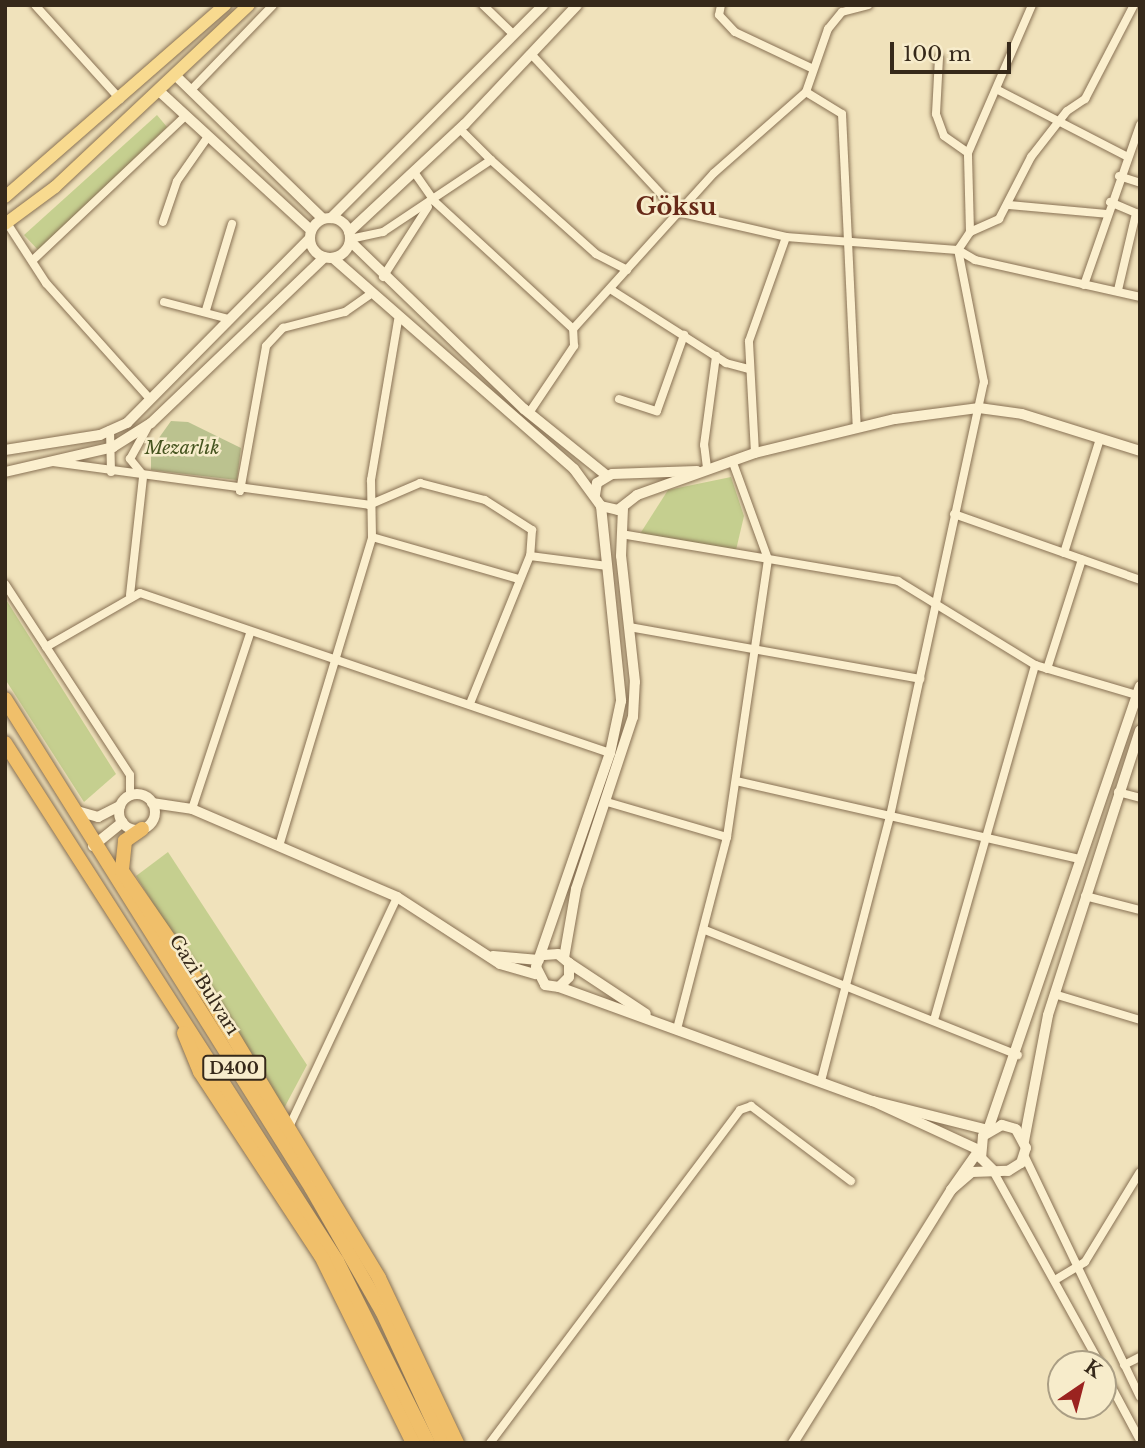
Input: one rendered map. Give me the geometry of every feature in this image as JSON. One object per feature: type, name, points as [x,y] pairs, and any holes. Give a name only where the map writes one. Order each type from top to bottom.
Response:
[{"type":"highway","name":"Gazi Bulvarı","points":[[6,700],[93,846],[312,1189],[382,1311],[443,1443]]},
{"type":"highway","name":"Gazi Bulvarı","points":[[5,744],[337,1261],[428,1443]]},
{"type":"highway","points":[[5,750],[33,788]]},
{"type":"highway","points":[[147,827],[125,841],[122,871],[289,1127],[379,1278],[457,1443]]},
{"type":"highway","points":[[172,1003],[200,1072],[321,1256],[413,1443]]},
{"type":"main road","points":[[5,197],[225,5]]},
{"type":"main road","points":[[6,224],[175,75],[249,5]]},
{"type":"main road","points":[[793,1443],[951,1190],[979,1150],[1018,1055],[1078,859],[1138,690]]},
{"type":"main road","points":[[951,1190],[972,1172],[992,1169],[1008,1171],[1025,1156],[1024,1141],[1054,994],[1140,730]]},
{"type":"main road","points":[[988,1130],[1009,1126],[1024,1141]]},
{"type":"main road","points":[[979,1150],[992,1169]]},
{"type":"street","points":[[35,5],[120,99]]},
{"type":"street","points":[[191,90],[272,5]]},
{"type":"street","points":[[483,5],[513,34]]},
{"type":"street","points":[[5,450],[110,430],[150,399],[310,234],[543,5]]},
{"type":"street","points":[[5,472],[43,461],[113,447],[151,424],[350,237],[460,129],[577,5]]},
{"type":"street","points":[[710,5],[720,10],[735,32],[811,68]]},
{"type":"street","points":[[573,329],[678,212],[806,92],[811,68],[841,8],[868,5]]},
{"type":"street","points":[[821,1081],[890,816],[984,382],[958,250],[970,232],[968,153],[998,90],[1032,5]]},
{"type":"street","points":[[970,232],[981,232],[1009,205],[1057,123],[1086,99],[1134,5]]},
{"type":"street","points":[[531,54],[678,212],[786,237],[958,250],[975,260],[1118,290],[1140,298]]},
{"type":"street","points":[[939,58],[936,114],[944,136],[968,153]]},
{"type":"street","points":[[175,75],[350,237],[383,277],[529,413],[606,475],[624,477],[702,469]]},
{"type":"street","points":[[158,90],[310,234],[329,257],[369,295],[574,469],[601,506],[621,684],[610,753],[546,930],[542,958],[536,974]]},
{"type":"street","points":[[998,90],[1057,123],[1126,156]]},
{"type":"street","points":[[806,92],[842,114],[857,428]]},
{"type":"street","points":[[33,260],[184,117]]},
{"type":"street","points":[[1084,285],[1126,156],[1140,125]]},
{"type":"street","points":[[460,129],[596,254],[627,270]]},
{"type":"street","points":[[163,222],[177,181],[207,138]]},
{"type":"street","points":[[350,237],[383,232],[431,203],[474,166],[491,160]]},
{"type":"street","points":[[414,172],[431,203],[573,329],[574,346],[529,413]]},
{"type":"street","points":[[1119,176],[1140,183]]},
{"type":"street","points":[[1110,202],[1138,214],[1118,290]]},
{"type":"street","points":[[383,277],[431,203]]},
{"type":"street","points":[[1009,205],[1107,214]]},
{"type":"street","points":[[6,224],[150,399]]},
{"type":"street","points":[[206,310],[232,225]]},
{"type":"street","points":[[755,453],[748,369],[749,341],[786,237]]},
{"type":"street","points":[[610,289],[716,356],[748,369]]},
{"type":"street","points":[[240,491],[266,346],[283,328],[345,312],[369,295]]},
{"type":"street","points":[[164,302],[206,310],[229,319]]},
{"type":"street","points":[[279,846],[338,661],[372,537],[369,505],[398,320]]},
{"type":"street","points":[[619,399],[657,411],[684,335]]},
{"type":"street","points":[[702,469],[716,356]]},
{"type":"street","points":[[559,987],[569,977],[567,960],[576,889],[633,717],[621,534],[623,508],[631,498],[702,469],[755,453],[857,428],[979,408],[1140,451]]},
{"type":"street","points":[[151,424],[130,459],[137,473],[154,480]]},
{"type":"street","points":[[110,430],[113,447],[111,472]]},
{"type":"street","points":[[1064,553],[1100,439]]},
{"type":"street","points":[[678,1025],[705,930],[727,837],[768,559],[732,460]]},
{"type":"street","points":[[43,461],[154,480],[369,505],[420,483],[485,500],[532,530],[530,556],[518,579],[471,701]]},
{"type":"street","points":[[595,495],[606,475]]},
{"type":"street","points":[[624,477],[631,498]]},
{"type":"street","points":[[130,596],[144,478]]},
{"type":"street","points":[[601,506],[623,508]]},
{"type":"street","points":[[954,514],[1140,580]]},
{"type":"street","points":[[621,534],[898,581],[1035,665],[1138,690]]},
{"type":"street","points":[[372,537],[518,579]]},
{"type":"street","points":[[530,556],[607,566]]},
{"type":"street","points":[[1047,669],[1082,559]]},
{"type":"street","points":[[5,584],[130,775],[130,796],[114,813],[86,815],[68,806]]},
{"type":"street","points":[[46,647],[130,596],[140,593],[250,634],[471,701],[610,753]]},
{"type":"street","points":[[629,626],[757,646],[920,679]]},
{"type":"street","points":[[192,808],[250,634]]},
{"type":"street","points":[[934,1020],[1035,665]]},
{"type":"street","points":[[736,781],[1078,859]]},
{"type":"street","points":[[1118,792],[1140,798]]},
{"type":"street","points":[[130,796],[173,808],[192,808],[397,897],[493,956],[536,974],[545,985],[559,987],[678,1025],[873,1101],[979,1150]]},
{"type":"street","points":[[607,802],[727,837]]},
{"type":"street","points":[[147,827],[152,803]]},
{"type":"street","points":[[122,804],[123,822]]},
{"type":"street","points":[[123,822],[147,827],[173,808]]},
{"type":"street","points":[[93,846],[123,822]]},
{"type":"street","points":[[1085,896],[1140,910]]},
{"type":"street","points":[[289,1127],[397,897]]},
{"type":"street","points":[[705,930],[847,984],[1018,1055]]},
{"type":"street","points":[[493,956],[567,960],[646,1014]]},
{"type":"street","points":[[1054,994],[1140,1020]]},
{"type":"street","points":[[873,1101],[988,1130]]},
{"type":"street","points":[[490,1443],[740,1110],[751,1106],[851,1181]]},
{"type":"street","points":[[1025,1156],[1075,1269],[1140,1396]]},
{"type":"street","points":[[992,1169],[1092,1350]]},
{"type":"street","points":[[1055,1280],[1075,1269],[1140,1172]]},
{"type":"street","points":[[1124,1365],[1140,1357]]},
{"type":"street","points":[[1117,1397],[1140,1440]]},
{"type":"green space","points":[[157,115],[167,127],[39,251],[24,235]]},
{"type":"green space","name":"Mezarlık","points":[[171,421],[188,422],[241,448],[237,480],[151,470],[151,449]]},
{"type":"green space","points":[[731,477],[744,516],[736,550],[638,537],[668,490]]},
{"type":"green space","points":[[5,598],[116,774],[84,802],[5,679]]},
{"type":"green space","points":[[168,852],[307,1065],[282,1112],[136,876]]},
{"type":"district","name":"Göksu","points":[[676,207]]}]
